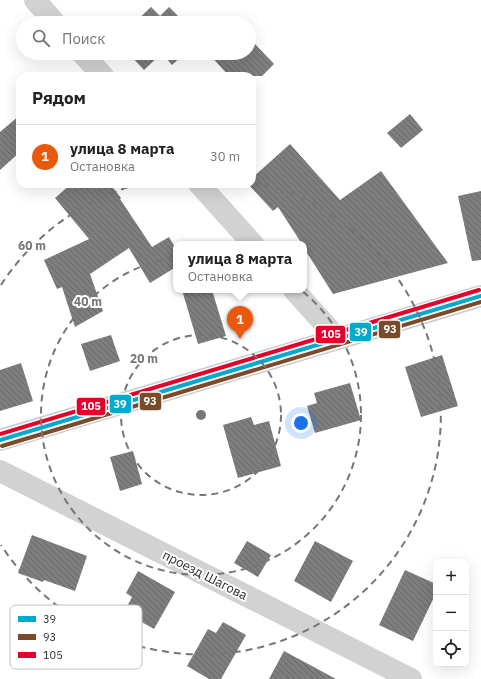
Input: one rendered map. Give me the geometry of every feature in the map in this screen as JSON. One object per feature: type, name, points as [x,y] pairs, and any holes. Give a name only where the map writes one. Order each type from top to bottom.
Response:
[{"type":"main road","points":[[0,440],[481,296]]},
{"type":"street","points":[[35,0],[49,16]]},
{"type":"street","points":[[88,60],[99,72]]},
{"type":"street","points":[[203,188],[250,241]]},
{"type":"street","points":[[297,293],[338,339]]},
{"type":"street","name":"проезд Шагова","points":[[0,471],[411,679]]},
{"type":"building","points":[[151,7],[160,16],[141,16]]},
{"type":"building","points":[[169,7],[178,16],[160,16]]},
{"type":"building","points":[[256,45],[274,64],[262,76],[256,76],[256,72],[225,72],[214,60],[256,60]]},
{"type":"building","points":[[135,60],[155,60],[144,70]]},
{"type":"building","points":[[168,60],[177,60],[172,65]]},
{"type":"building","points":[[410,114],[423,130],[401,148],[387,133]]},
{"type":"building","points":[[16,118],[16,156],[0,170],[0,132]]},
{"type":"building","points":[[290,144],[340,200],[381,171],[448,263],[333,294],[307,253],[307,241],[300,241],[278,207],[273,211],[252,188],[256,188],[256,174]]},
{"type":"building","points":[[66,188],[113,188],[152,247],[169,237],[173,244],[173,269],[150,283],[129,248],[90,274],[103,311],[75,327],[62,287],[57,289],[44,260],[89,239],[55,198]]},
{"type":"building","points":[[481,191],[481,260],[472,261],[458,196]]},
{"type":"building","points":[[183,293],[213,293],[226,336],[198,344]]},
{"type":"building","points":[[111,335],[120,361],[90,371],[81,344]]},
{"type":"building","points":[[442,355],[458,406],[421,417],[405,367]]},
{"type":"building","points":[[21,363],[33,401],[0,411],[0,370]]},
{"type":"building","points":[[350,383],[361,420],[315,433],[307,406],[317,403],[314,393]]},
{"type":"building","points":[[251,417],[254,425],[269,421],[281,466],[238,478],[223,425]]},
{"type":"building","points":[[133,451],[142,484],[120,491],[110,457]]},
{"type":"building","points":[[32,535],[87,556],[75,591],[18,573]]},
{"type":"building","points":[[247,541],[271,555],[258,577],[234,563]]},
{"type":"building","points":[[315,541],[353,561],[331,602],[294,581]]},
{"type":"building","points":[[405,570],[433,583],[433,599],[413,641],[379,625]]},
{"type":"building","points":[[138,571],[175,592],[154,629],[142,622],[142,605],[128,605],[132,597],[126,593]]},
{"type":"building","points":[[223,622],[246,635],[221,679],[209,679],[187,666],[208,629],[216,633]]},
{"type":"building","points":[[284,651],[336,679],[269,679]]},
{"type":"transit line","name":"105","points":[[0,434],[479,290]]},
{"type":"transit line","name":"39","points":[[0,440],[481,296]]},
{"type":"transit line","name":"93","points":[[2,446],[481,302]]},
{"type":"place","name":"улица 8 марта","points":[[240,339]]}]
